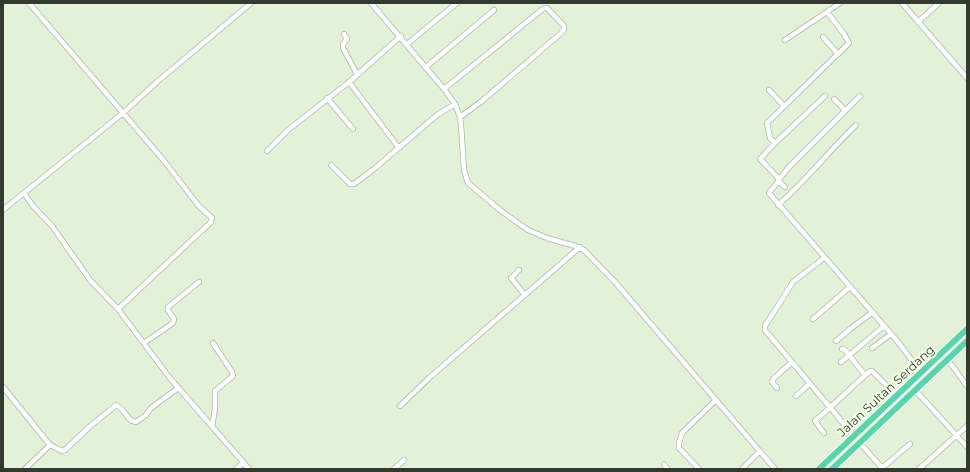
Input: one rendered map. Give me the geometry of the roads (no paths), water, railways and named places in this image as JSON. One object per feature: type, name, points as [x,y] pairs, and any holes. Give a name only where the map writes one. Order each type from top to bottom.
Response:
[{"type":"highway","name":"Jalan Sultan Serdang","points":[[819,469],[967,329]]},
{"type":"highway","name":"Jalan Sultan Serdang","points":[[832,469],[967,342]]},
{"type":"street","points":[[29,3],[165,162],[198,204],[210,215],[212,221],[118,309]]},
{"type":"street","points":[[3,210],[123,113],[158,81],[251,3]]},
{"type":"street","points":[[371,3],[401,36],[455,104],[460,117],[464,170],[468,183],[500,210],[528,230],[547,238],[580,247],[584,250],[615,282],[775,469]]},
{"type":"street","points":[[407,44],[457,3]]},
{"type":"street","points":[[785,40],[840,3]]},
{"type":"street","points":[[902,3],[967,78]]},
{"type":"street","points":[[918,22],[939,3]]},
{"type":"street","points":[[444,89],[544,8],[547,8],[564,26],[564,29],[560,34],[482,101],[460,117]]},
{"type":"street","points":[[426,67],[494,10]]},
{"type":"street","points":[[775,143],[770,138],[767,123],[846,47],[849,42],[827,12]]},
{"type":"street","points":[[344,34],[347,39],[343,44],[343,48],[357,74]]},
{"type":"street","points":[[267,151],[288,130],[349,82],[401,36]]},
{"type":"street","points":[[824,38],[838,54]]},
{"type":"street","points":[[349,82],[399,148]]},
{"type":"street","points":[[769,90],[784,106]]},
{"type":"street","points":[[785,187],[760,159],[825,96]]},
{"type":"street","points":[[860,96],[778,180],[769,192],[778,205],[891,334],[921,373]]},
{"type":"street","points":[[327,98],[353,129]]},
{"type":"street","points":[[834,99],[845,110]]},
{"type":"street","points":[[331,165],[349,183],[354,184],[437,115],[455,104]]},
{"type":"street","points":[[778,205],[856,125]]},
{"type":"street","points":[[24,193],[33,206],[52,226],[90,280],[118,309],[178,388],[249,469]]},
{"type":"street","points":[[400,406],[428,378],[580,247]]},
{"type":"street","points":[[824,258],[793,282],[765,326],[765,330],[791,363],[854,436]]},
{"type":"street","points":[[519,270],[511,277],[526,294]]},
{"type":"street","points":[[144,343],[173,323],[174,319],[168,310],[168,307],[199,282]]},
{"type":"street","points":[[813,319],[850,287]]},
{"type":"street","points":[[836,341],[872,312]]},
{"type":"street","points":[[841,362],[884,326]]},
{"type":"street","points":[[872,348],[891,334]]},
{"type":"street","points":[[212,343],[232,372],[233,376],[215,391],[215,408],[212,427]]},
{"type":"street","points":[[842,348],[865,375]]},
{"type":"street","points":[[948,360],[967,386]]},
{"type":"street","points":[[777,388],[772,382],[774,378],[791,363]]},
{"type":"street","points":[[824,433],[814,421],[870,371],[872,371],[897,396]]},
{"type":"street","points":[[796,396],[809,384]]},
{"type":"street","points":[[3,387],[50,445],[62,450],[65,450],[88,428],[116,406],[120,406],[130,420],[136,422],[178,388]]},
{"type":"street","points":[[916,391],[967,447]]},
{"type":"street","points":[[699,469],[679,448],[680,436],[688,426],[716,400]]},
{"type":"street","points":[[919,469],[967,426]]},
{"type":"street","points":[[860,443],[882,469],[910,444]]},
{"type":"street","points":[[25,469],[50,445]]},
{"type":"street","points":[[742,469],[760,451]]},
{"type":"street","points":[[394,469],[404,460]]},
{"type":"street","points":[[236,469],[243,463]]},
{"type":"street","points":[[664,464],[667,469]]}]
